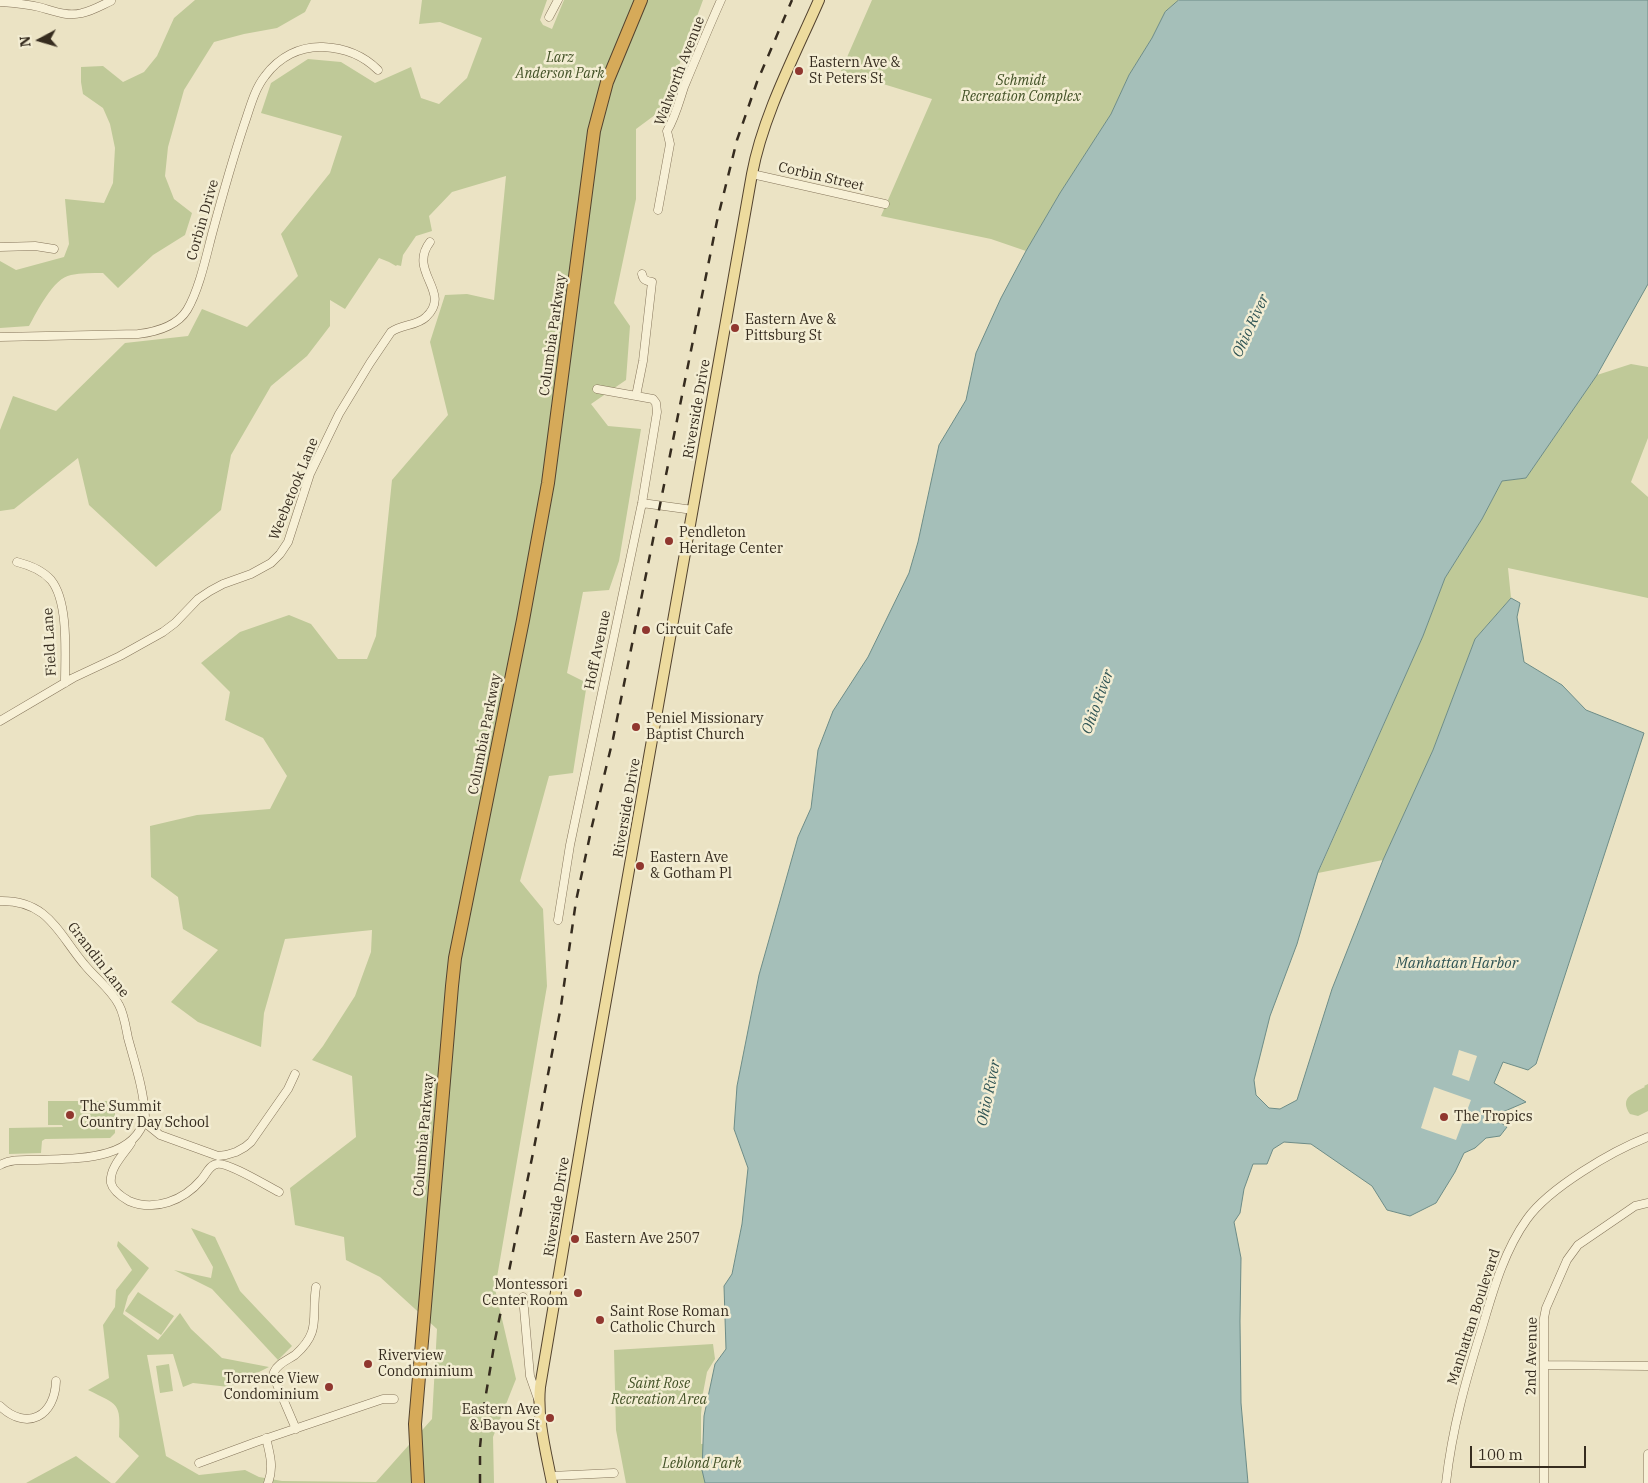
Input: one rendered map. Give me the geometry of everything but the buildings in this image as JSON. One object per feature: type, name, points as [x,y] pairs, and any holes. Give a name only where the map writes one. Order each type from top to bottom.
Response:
[{"type":"highway","name":"Columbia Parkway","points":[[418,1483],[415,1424],[455,958],[524,620],[548,483],[594,131],[606,82],[641,0]]},
{"type":"main road","name":"Riverside Drive","points":[[552,1480],[538,1401],[544,1358],[755,156],[767,120],[819,0]]},
{"type":"street","points":[[549,16],[558,0]]},
{"type":"street","name":"Walworth Avenue","points":[[658,210],[670,144],[667,131],[673,122],[694,62],[721,0]]},
{"type":"street","points":[[0,2],[32,6],[61,14],[73,14],[91,10],[111,1]]},
{"type":"street","name":"Corbin Drive","points":[[0,337],[138,334],[159,330],[169,325],[186,311],[192,300],[206,259],[233,158],[254,94],[265,76],[275,65],[293,52],[321,47],[336,48],[356,54],[371,63],[378,70]]},
{"type":"street","name":"Corbin Street","points":[[752,174],[885,204]]},
{"type":"street","name":"Weebetook Lane","points":[[0,721],[65,683],[120,656],[162,632],[175,623],[198,599],[210,591],[223,584],[262,570],[280,554],[290,536],[317,458],[339,414],[370,363],[391,332],[396,328],[420,321],[428,316],[433,308],[435,294],[423,264],[425,249],[430,242]]},
{"type":"street","points":[[0,247],[35,246],[54,249]]},
{"type":"street","points":[[597,389],[638,396],[652,282],[646,281],[642,274]]},
{"type":"street","name":"Hoff Avenue","points":[[558,920],[570,845],[642,503],[658,407],[653,400],[638,396]]},
{"type":"street","points":[[642,503],[693,510]]},
{"type":"street","name":"Field Lane","points":[[17,562],[36,569],[52,581],[60,600],[64,614],[65,683]]},
{"type":"street","name":"Grandin Lane","points":[[0,901],[26,904],[41,912],[52,922],[83,963],[113,995],[120,1007],[136,1069],[145,1108],[144,1122]]},
{"type":"street","points":[[278,1192],[228,1165],[217,1164],[210,1167],[188,1193],[174,1200],[156,1205],[132,1202],[124,1198],[112,1186],[111,1181],[113,1169],[144,1122],[160,1135],[211,1154],[226,1156],[245,1147],[254,1138],[288,1089],[295,1074]]},
{"type":"street","name":"Manhattan Boulevard","points":[[1446,1483],[1462,1395],[1489,1303],[1512,1242],[1527,1218],[1548,1196],[1612,1154],[1648,1137]]},
{"type":"street","points":[[0,1164],[11,1160],[95,1156],[113,1151],[132,1141]]},
{"type":"street","name":"2nd Avenue","points":[[1544,1483],[1544,1318],[1546,1308],[1568,1260],[1578,1245],[1635,1206],[1641,1203],[1648,1203]]},
{"type":"street","points":[[296,1428],[275,1380],[274,1372],[279,1365],[294,1355],[308,1341],[314,1327],[316,1288]]},
{"type":"street","points":[[523,1296],[530,1376],[538,1401]]},
{"type":"street","points":[[1544,1366],[1648,1366]]},
{"type":"street","points":[[0,1406],[9,1414],[20,1418],[34,1418],[42,1414],[52,1404],[56,1380]]},
{"type":"street","points":[[199,1463],[266,1438],[383,1399],[394,1400]]},
{"type":"street","points":[[266,1438],[272,1465],[268,1483]]},
{"type":"street","points":[[1648,1454],[1648,1483]]},
{"type":"street","points":[[552,1480],[614,1473]]},
{"type":"green space","points":[[195,0],[311,0],[305,12],[277,28],[214,42],[184,90],[168,147],[165,176],[174,199],[192,213],[185,235],[153,255],[118,288],[103,273],[83,273],[64,277],[52,289],[29,326],[0,328],[0,261],[16,270],[64,257],[69,244],[65,199],[104,203],[113,183],[115,148],[110,124],[103,108],[83,94],[81,67],[103,66],[123,82],[144,72],[157,56],[174,18]]},
{"type":"green space","name":"Larz Anderson Park","points":[[422,0],[547,0],[540,20],[543,25],[552,29],[564,0],[703,0],[663,109],[636,129],[636,199],[614,303],[630,326],[626,380],[591,404],[608,426],[641,429],[619,561],[609,590],[583,592],[567,673],[587,683],[573,773],[549,776],[520,881],[543,909],[547,986],[495,1289],[516,1379],[493,1437],[494,1483],[115,1483],[139,1456],[119,1437],[118,1411],[112,1402],[88,1390],[109,1378],[103,1325],[115,1307],[116,1290],[132,1270],[117,1246],[118,1241],[149,1268],[128,1296],[123,1314],[158,1340],[180,1313],[191,1329],[222,1358],[269,1367],[229,1387],[193,1383],[183,1387],[173,1354],[147,1355],[166,1456],[199,1475],[245,1470],[259,1477],[282,1481],[376,1482],[432,1419],[437,1329],[380,1277],[346,1260],[344,1237],[295,1225],[290,1188],[356,1137],[352,1076],[312,1060],[355,996],[371,952],[372,930],[285,939],[264,1013],[261,1047],[198,1022],[171,1002],[218,950],[183,929],[178,897],[151,877],[150,826],[197,815],[270,809],[287,776],[263,738],[225,720],[230,692],[201,663],[240,632],[289,615],[311,624],[338,659],[367,659],[376,636],[392,480],[448,415],[430,342],[445,295],[467,294],[494,300],[506,176],[452,192],[429,216],[432,231],[416,236],[403,255],[401,266],[396,266],[379,258],[345,309],[330,300],[330,326],[307,356],[271,386],[231,455],[221,510],[156,567],[89,505],[78,458],[14,509],[0,511],[0,430],[13,396],[56,411],[125,343],[188,336],[202,309],[247,327],[298,276],[281,234],[330,173],[342,136],[261,113],[271,83],[308,59],[341,62],[375,83],[411,67],[421,98],[439,104],[467,78],[482,38],[440,22],[419,24]]},
{"type":"green space","name":"Schmidt Recreation Complex","points":[[872,0],[1179,0],[1165,12],[1152,38],[1129,75],[1111,114],[1060,193],[1026,251],[991,239],[881,216],[932,99],[841,71]]},
{"type":"green space","points":[[1631,364],[1648,367],[1648,438],[1631,482],[1648,497],[1648,598],[1508,568],[1511,598],[1475,639],[1433,750],[1383,860],[1318,873],[1423,636],[1445,578],[1482,519],[1502,481],[1526,478],[1597,375]]},
{"type":"green space","points":[[1648,1084],[1648,1111],[1638,1116],[1630,1114],[1626,1104],[1627,1100],[1632,1094]]},
{"type":"green space","points":[[48,1101],[110,1101],[115,1106],[115,1133],[110,1138],[45,1139],[42,1141],[41,1153],[9,1154],[9,1128],[63,1127],[62,1125],[48,1125]]},
{"type":"green space","points":[[191,1228],[215,1237],[240,1291],[292,1346],[278,1360],[212,1289],[174,1270],[211,1278],[213,1267]]},
{"type":"green space","points":[[138,1292],[174,1316],[161,1335],[125,1311]]},
{"type":"green space","name":"Saint Rose Recreation Area","points":[[713,1344],[715,1359],[707,1372],[703,1393],[701,1444],[725,1443],[730,1483],[626,1483],[616,1430],[614,1350]]},
{"type":"green space","points":[[169,1364],[173,1391],[160,1393],[156,1366]]},
{"type":"green space","points":[[76,1456],[111,1483],[26,1483]]},
{"type":"water","points":[[1179,0],[1648,0],[1648,284],[1597,375],[1526,478],[1502,481],[1482,519],[1445,578],[1423,636],[1318,872],[1297,944],[1270,1016],[1254,1080],[1256,1095],[1269,1108],[1280,1109],[1297,1100],[1332,989],[1383,860],[1433,750],[1475,639],[1511,598],[1520,603],[1517,617],[1524,662],[1562,685],[1586,710],[1644,733],[1536,1064],[1528,1070],[1503,1062],[1494,1083],[1526,1102],[1498,1114],[1497,1120],[1507,1127],[1500,1136],[1486,1138],[1475,1148],[1464,1153],[1436,1203],[1410,1216],[1387,1210],[1372,1186],[1311,1144],[1284,1142],[1273,1149],[1267,1164],[1253,1164],[1244,1189],[1240,1213],[1234,1222],[1241,1258],[1241,1403],[1248,1483],[705,1483],[702,1470],[704,1416],[715,1364],[726,1349],[724,1286],[732,1274],[742,1224],[748,1168],[734,1129],[737,1086],[759,975],[798,837],[811,808],[818,750],[833,711],[868,657],[909,573],[918,542],[939,445],[966,400],[976,353],[1001,298],[1060,193],[1111,114],[1129,75],[1152,38],[1165,12]]},
{"type":"pier","points":[[1459,1050],[1477,1056],[1469,1081],[1452,1075]]},
{"type":"pier","name":"The Tropics","points":[[1434,1087],[1471,1100],[1456,1140],[1421,1128]]},
{"type":"railway","points":[[480,1483],[480,1447],[484,1406],[495,1340],[561,1006],[576,901],[613,739],[717,221],[737,140],[757,82],[792,0]]},
{"type":"place","name":"Eastern Ave & St Peters St","points":[[799,71]]},
{"type":"place","name":"Eastern Ave & Pittsburg St","points":[[735,328]]},
{"type":"place","name":"Pendleton Heritage Center","points":[[669,541]]},
{"type":"place","name":"Circuit Cafe","points":[[646,630]]},
{"type":"place","name":"Peniel Missionary Baptist Church","points":[[636,727]]},
{"type":"place","name":"Eastern Ave & Gotham Pl","points":[[640,866]]},
{"type":"place","name":"The Summit Country Day School","points":[[70,1115]]},
{"type":"place","name":"The Tropics","points":[[1444,1117]]},
{"type":"place","name":"Eastern Ave 2507","points":[[575,1239]]},
{"type":"place","name":"Montessori Center Room","points":[[578,1293]]},
{"type":"place","name":"Saint Rose Roman Catholic Church","points":[[600,1320]]},
{"type":"place","name":"Riverview Condominium","points":[[368,1364]]},
{"type":"place","name":"Torrence View Condominium","points":[[329,1387]]},
{"type":"place","name":"Eastern Ave & Bayou St","points":[[550,1418]]},
{"type":"water label","name":"Ohio River","points":[[1251,326]]},
{"type":"water label","name":"Ohio River","points":[[1098,702]]},
{"type":"water label","name":"Manhattan Harbor","points":[[1457,964]]},
{"type":"water label","name":"Ohio River","points":[[989,1093]]},
{"type":"park label","name":"Leblond Park","points":[[702,1464]]}]
